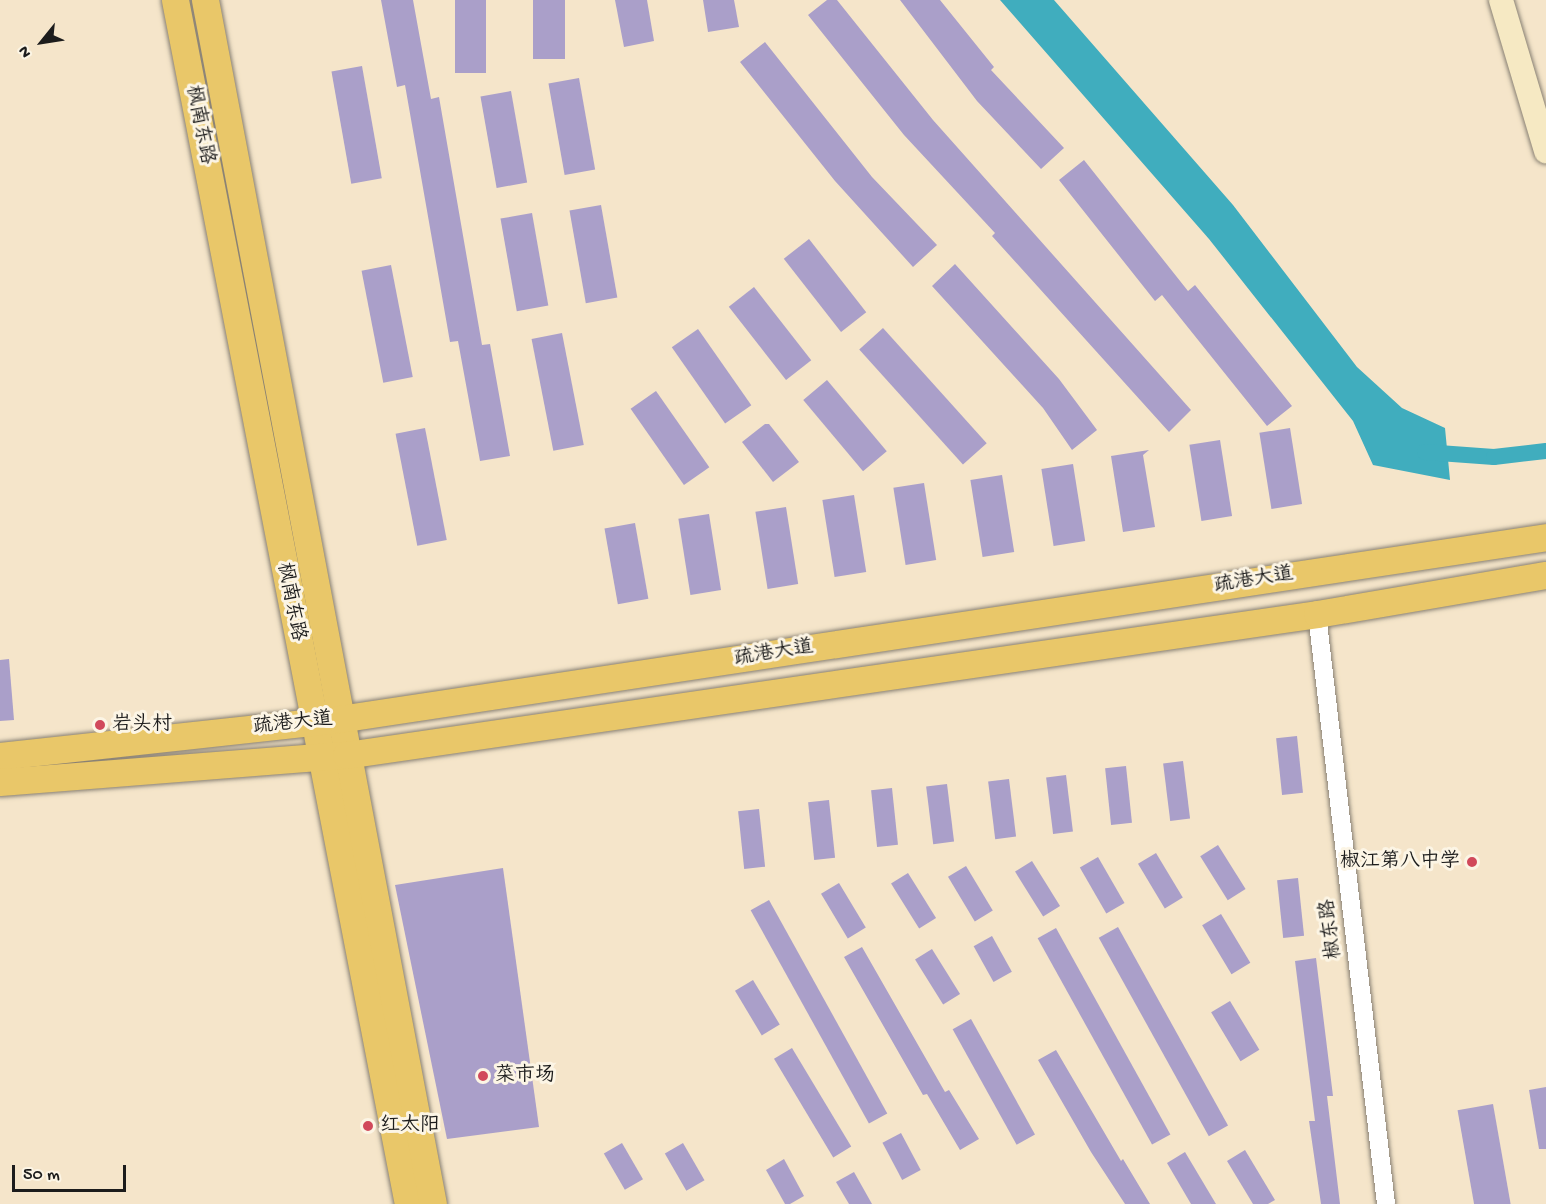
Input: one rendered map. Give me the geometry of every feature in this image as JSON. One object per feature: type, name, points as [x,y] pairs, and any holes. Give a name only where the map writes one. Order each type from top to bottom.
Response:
[{"type":"main road","name":"枫南东路","points":[[175,0],[326,720]]},
{"type":"main road","points":[[205,0],[408,1204]]},
{"type":"main road","points":[[1501,0],[1546,152]]},
{"type":"main road","name":"疏港大道","points":[[0,756],[326,720],[1546,537]]},
{"type":"main road","name":"疏港大道","points":[[0,782],[333,756],[1317,614],[1546,574]]},
{"type":"main road","points":[[333,756],[433,1204]]},
{"type":"street","name":"椒东路","points":[[1317,614],[1386,1204]]},
{"type":"water","points":[[1000,0],[1054,0],[1233,205],[1357,367],[1402,408],[1445,428],[1450,480],[1373,465],[1353,421],[1209,239]]},
{"type":"building","points":[[381,0],[413,0],[431,99],[439,97],[482,345],[490,344],[510,456],[480,461],[458,341],[450,342],[405,85],[397,87]]},
{"type":"building","points":[[455,0],[486,0],[486,73],[455,73]]},
{"type":"building","points":[[533,0],[565,0],[565,59],[533,59]]},
{"type":"building","points":[[615,0],[647,0],[654,41],[624,47]]},
{"type":"building","points":[[703,0],[734,0],[739,27],[708,32]]},
{"type":"building","points":[[827,0],[837,0],[933,120],[1191,410],[1169,432],[992,236],[995,233],[904,135],[808,15]]},
{"type":"building","points":[[900,0],[940,0],[994,67],[991,70],[1064,148],[1041,169],[977,101]]},
{"type":"building","points":[[765,42],[872,177],[937,245],[913,267],[835,181],[740,62]]},
{"type":"building","points":[[362,66],[382,178],[351,184],[331,71]]},
{"type":"building","points":[[579,78],[595,170],[565,175],[548,83]]},
{"type":"building","points":[[511,91],[527,183],[497,188],[480,96]]},
{"type":"building","points":[[1084,160],[1188,291],[1195,285],[1292,406],[1267,426],[1162,295],[1155,301],[1059,180]]},
{"type":"building","points":[[601,205],[617,298],[586,303],[569,211]]},
{"type":"building","points":[[532,213],[548,306],[517,311],[500,219]]},
{"type":"building","points":[[809,239],[866,312],[841,332],[784,259]]},
{"type":"building","points":[[955,264],[1059,379],[1097,430],[1072,450],[1043,408],[932,286]]},
{"type":"building","points":[[391,265],[413,377],[383,383],[362,271]]},
{"type":"building","points":[[754,287],[811,360],[786,380],[729,307]]},
{"type":"building","points":[[883,328],[987,443],[963,465],[859,349]]},
{"type":"building","points":[[698,329],[751,405],[725,424],[672,347]]},
{"type":"building","points":[[562,333],[584,445],[553,451],[532,339]]},
{"type":"building","points":[[827,380],[887,451],[863,471],[803,400]]},
{"type":"building","points":[[656,391],[709,467],[684,485],[631,409]]},
{"type":"building","points":[[765,424],[769,424],[799,462],[773,482],[742,442]]},
{"type":"building","points":[[425,428],[447,540],[417,546],[396,434]]},
{"type":"building","points":[[1290,428],[1302,504],[1271,509],[1259,433]]},
{"type":"building","points":[[1220,440],[1232,516],[1201,521],[1189,445]]},
{"type":"building","points":[[1149,450],[1143,455],[1155,527],[1123,532],[1111,456]]},
{"type":"building","points":[[1073,464],[1085,541],[1054,546],[1041,469]]},
{"type":"building","points":[[1002,475],[1014,552],[983,557],[970,480]]},
{"type":"building","points":[[924,483],[936,560],[906,565],[893,488]]},
{"type":"building","points":[[854,495],[866,572],[835,577],[822,500]]},
{"type":"building","points":[[786,507],[798,584],[768,589],[755,512]]},
{"type":"building","points":[[709,514],[721,590],[690,595],[678,519]]},
{"type":"building","points":[[635,523],[648,599],[618,604],[604,528]]},
{"type":"building","points":[[9,659],[14,720],[0,721],[0,660]]},
{"type":"building","points":[[1297,736],[1303,793],[1282,795],[1276,738]]},
{"type":"building","points":[[1183,761],[1190,819],[1170,821],[1163,763]]},
{"type":"building","points":[[1126,766],[1132,823],[1111,825],[1105,768]]},
{"type":"building","points":[[1066,775],[1073,832],[1053,834],[1046,777]]},
{"type":"building","points":[[1009,779],[1016,837],[995,839],[988,782]]},
{"type":"building","points":[[947,784],[954,842],[933,844],[926,787]]},
{"type":"building","points":[[892,788],[898,845],[877,847],[871,790]]},
{"type":"building","points":[[829,800],[835,858],[814,860],[808,802]]},
{"type":"building","points":[[759,809],[765,867],[744,869],[738,811]]},
{"type":"building","points":[[1218,845],[1246,889],[1228,900],[1200,856]]},
{"type":"building","points":[[1156,853],[1183,898],[1165,908],[1138,864]]},
{"type":"building","points":[[1098,857],[1124,903],[1106,913],[1080,867]]},
{"type":"building","points":[[1032,861],[1060,906],[1043,917],[1015,872]]},
{"type":"building","points":[[966,866],[993,911],[975,921],[948,877]]},
{"type":"building","points":[[503,868],[539,1127],[447,1139],[395,885]]},
{"type":"building","points":[[908,873],[936,918],[919,929],[891,884]]},
{"type":"building","points":[[1298,878],[1304,936],[1283,938],[1277,880]]},
{"type":"building","points":[[839,883],[866,928],[848,938],[821,894]]},
{"type":"building","points":[[769,900],[887,1113],[869,1124],[751,910]]},
{"type":"building","points":[[1221,914],[1250,963],[1231,974],[1202,925]]},
{"type":"building","points":[[1118,927],[1228,1126],[1209,1136],[1099,938]]},
{"type":"building","points":[[1056,928],[1170,1134],[1152,1145],[1038,938]]},
{"type":"building","points":[[992,936],[1012,972],[994,982],[974,946]]},
{"type":"building","points":[[862,947],[945,1092],[949,1090],[979,1139],[960,1150],[927,1094],[923,1095],[844,957]]},
{"type":"building","points":[[932,949],[960,994],[943,1005],[915,960]]},
{"type":"building","points":[[1316,958],[1333,1096],[1327,1096],[1340,1204],[1321,1204],[1309,1121],[1315,1121],[1295,961]]},
{"type":"building","points":[[753,980],[780,1025],[762,1035],[735,991]]},
{"type":"building","points":[[1230,1001],[1259,1050],[1240,1061],[1211,1012]]},
{"type":"building","points":[[971,1019],[1035,1134],[1017,1145],[953,1029]]},
{"type":"building","points":[[792,1048],[851,1147],[833,1157],[774,1059]]},
{"type":"building","points":[[1056,1050],[1121,1161],[1123,1159],[1150,1204],[1125,1204],[1091,1152],[1038,1060]]},
{"type":"building","points":[[1546,1087],[1546,1149],[1539,1149],[1529,1090]]},
{"type":"building","points":[[1493,1104],[1511,1204],[1474,1204],[1458,1110]]},
{"type":"building","points":[[901,1133],[921,1170],[902,1180],[882,1143]]},
{"type":"building","points":[[622,1143],[643,1179],[625,1190],[604,1154]]},
{"type":"building","points":[[683,1143],[704,1180],[686,1191],[665,1154]]},
{"type":"building","points":[[1245,1150],[1275,1200],[1268,1204],[1253,1204],[1227,1161]]},
{"type":"building","points":[[1185,1152],[1216,1204],[1191,1204],[1167,1163]]},
{"type":"building","points":[[784,1159],[804,1196],[790,1204],[785,1204],[766,1170]]},
{"type":"building","points":[[854,1172],[872,1204],[849,1204],[836,1182]]},
{"type":"waterway","points":[[1425,452],[1494,457],[1546,451]]},
{"type":"place","name":"岩头村","points":[[100,725]]},
{"type":"place","name":"椒江第八中学","points":[[1472,862]]},
{"type":"place","name":"菜市场","points":[[483,1076]]},
{"type":"place","name":"红太阳","points":[[368,1126]]}]
